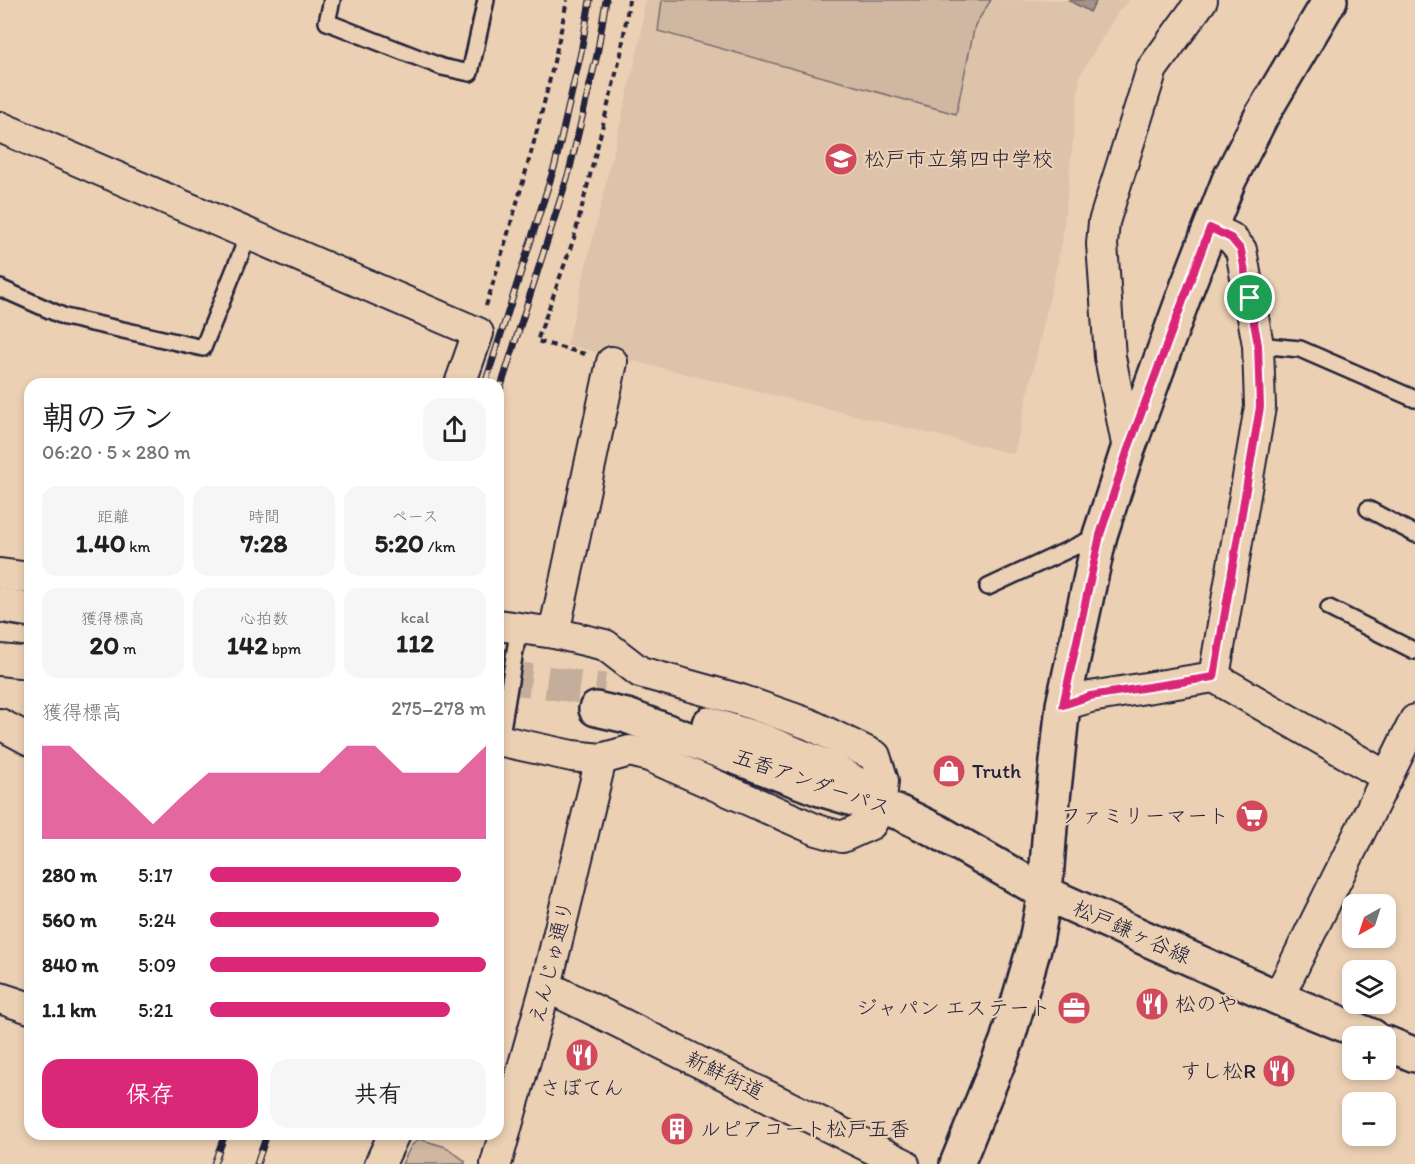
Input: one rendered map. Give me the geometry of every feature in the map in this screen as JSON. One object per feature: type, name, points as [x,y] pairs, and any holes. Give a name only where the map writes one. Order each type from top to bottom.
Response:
[{"type":"street","points":[[1128,449],[1110,357],[1102,243],[1104,222],[1152,69],[1202,0]]},
{"type":"street","points":[[957,1164],[1007,1041],[1036,942],[1045,893],[1063,705],[1100,535],[1128,449],[1229,180],[1262,115],[1330,0]]},
{"type":"street","points":[[0,127],[248,236],[478,333],[462,378]]},
{"type":"street","points":[[1210,228],[1231,238],[1241,250],[1258,345],[1260,407],[1214,677]]},
{"type":"street","points":[[554,633],[612,362]]},
{"type":"street","points":[[0,574],[24,577]]},
{"type":"street","points":[[0,605],[24,609]]},
{"type":"street","points":[[504,741],[572,756],[601,759],[630,752],[649,756],[817,830],[842,837],[871,824],[887,807],[883,781],[875,756],[809,724],[741,700],[640,672],[605,645],[554,633],[509,626]]},
{"type":"street","points":[[0,627],[24,630]]},
{"type":"street","points":[[0,660],[24,662]]},
{"type":"street","points":[[1063,705],[1090,696],[1214,677],[1387,777]]},
{"type":"street","name":"五香アンダーパス","points":[[600,700],[763,741],[832,769],[887,807]]},
{"type":"street","points":[[1278,998],[1415,720]]},
{"type":"street","points":[[0,724],[24,737]]},
{"type":"street","name":"えんじゅ通り","points":[[504,1123],[546,986],[601,759]]},
{"type":"street","name":"松戸鎌ヶ谷線","points":[[887,807],[937,831],[1045,893],[1278,998],[1347,1026]]},
{"type":"street","name":"新鮮街道","points":[[546,986],[904,1164]]},
{"type":"street","points":[[0,998],[24,1006]]},
{"type":"street","points":[[380,1164],[391,1140]]},
{"type":"street","name":"えんじゅ通り","points":[[496,1164],[500,1140]]},
{"type":"lane","points":[[332,0],[327,22],[442,67],[470,73],[486,0]]},
{"type":"lane","points":[[0,288],[65,317],[203,348],[248,236]]},
{"type":"lane","points":[[1258,345],[1300,349],[1415,399]]},
{"type":"lane","points":[[1368,509],[1415,534]]},
{"type":"lane","points":[[988,587],[1100,535]]},
{"type":"lane","points":[[1329,608],[1415,651]]},
{"type":"lane","points":[[504,683],[509,626]]},
{"type":"path","points":[[478,333],[554,69],[567,0]]},
{"type":"path","points":[[612,362],[537,341],[574,238],[621,54],[629,0]]},
{"type":"shaded area","name":"松戸市立第四中学校","points":[[645,0],[1130,0],[1120,9],[1080,75],[1062,243],[1014,454],[567,345],[641,37]]},
{"type":"shaded area","points":[[662,0],[991,0],[975,25],[956,114],[658,31]]},
{"type":"shaded area","points":[[1068,0],[1097,0],[1090,12]]},
{"type":"shaded area","points":[[418,1140],[422,1140],[446,1147],[465,1161],[465,1164],[402,1164],[411,1146]]},
{"type":"tunnel","points":[[504,677],[604,690]]},
{"type":"railway","points":[[487,378],[555,165],[581,52],[590,0]]},
{"type":"railway","points":[[504,378],[569,172],[597,55],[606,0]]},
{"type":"railway","points":[[214,1164],[223,1140]]},
{"type":"railway","points":[[257,1164],[265,1140]]},
{"type":"place","name":"松戸市立第四中学校","points":[[841,159]]},
{"type":"place","name":"Truth","points":[[949,771]]},
{"type":"place","name":"ファミリーマート","points":[[1252,816]]},
{"type":"place","name":"松のや","points":[[1152,1004]]},
{"type":"place","name":"ジャパン エステート","points":[[1074,1008]]},
{"type":"place","name":"さぼてん","points":[[582,1055]]},
{"type":"place","name":"すし松R","points":[[1279,1071]]},
{"type":"place","name":"ルピアコート松戸五香","points":[[677,1129]]},
{"type":"route","points":[[1210,228],[1231,238],[1241,250],[1250,298],[1258,345],[1260,407],[1214,677],[1090,696],[1063,705],[1100,535],[1128,449],[1210,228]]}]
